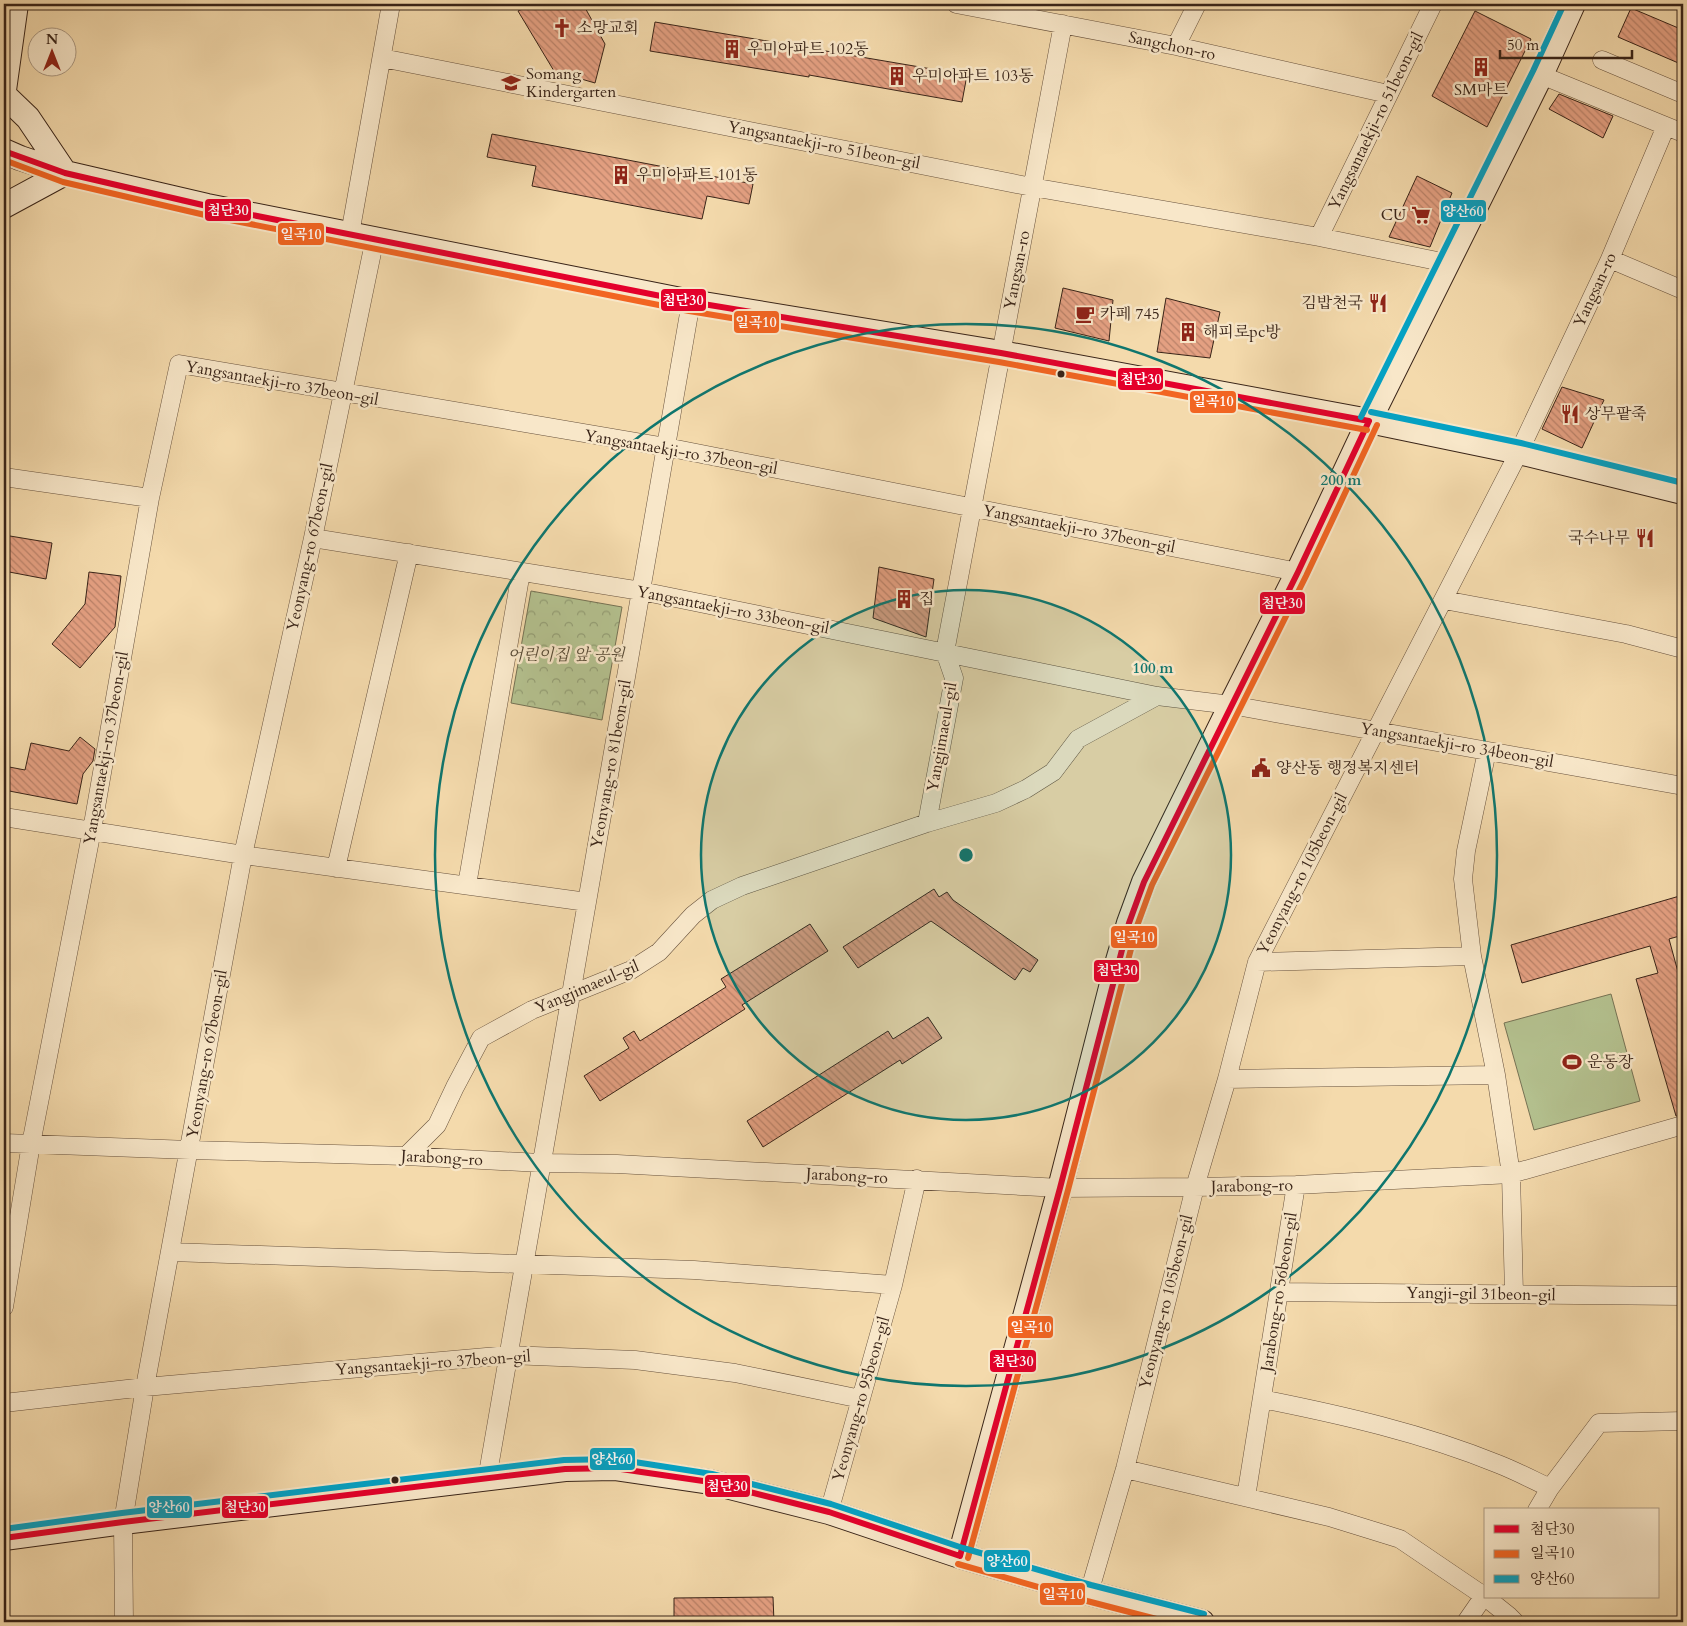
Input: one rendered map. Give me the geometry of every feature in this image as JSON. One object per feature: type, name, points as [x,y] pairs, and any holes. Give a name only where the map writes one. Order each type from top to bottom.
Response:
[{"type":"street","points":[[4,90],[16,4]]},
{"type":"street","points":[[350,234],[391,4]]},
{"type":"street","name":"Sangchon-ro","points":[[956,4],[1176,46],[1388,94]]},
{"type":"street","points":[[1176,46],[1197,4]]},
{"type":"street","name":"Yangsantaekji-ro 51beon-gil","points":[[1320,237],[1433,4]]},
{"type":"street","points":[[960,1556],[1060,1188],[1129,923],[1144,882],[1298,572],[1369,420],[1540,75],[1573,4]]},
{"type":"street","name":"Yangsan-ro","points":[[972,508],[1063,24]]},
{"type":"street","name":"Yangsantaekji-ro 51beon-gil","points":[[382,58],[1032,187],[1320,237],[1447,263]]},
{"type":"street","points":[[1602,60],[1683,94]]},
{"type":"street","points":[[1540,75],[1683,133]]},
{"type":"street","points":[[4,95],[28,118],[65,173]]},
{"type":"street","name":"Yangsan-ro","points":[[1518,452],[1610,259],[1666,126]]},
{"type":"street","points":[[4,151],[65,173],[207,206],[691,302],[1001,352],[1369,420],[1518,452],[1683,492]]},
{"type":"street","points":[[4,206],[65,173]]},
{"type":"street","name":"Yeonyang-ro 67beon-gil","points":[[124,1622],[123,1522],[145,1388],[243,855],[313,538],[375,238]]},
{"type":"street","points":[[1610,259],[1683,290]]},
{"type":"street","name":"Yeonyang-ro 81beon-gil","points":[[487,1479],[691,302]]},
{"type":"street","name":"Yangsantaekji-ro 37beon-gil","points":[[4,1307],[31,1144],[92,830],[150,498],[179,364],[343,394],[666,447],[1298,572]]},
{"type":"street","name":"Yeonyang-ro 105beon-gil","points":[[1090,1593],[1124,1469],[1195,1187],[1227,1079],[1257,962],[1375,730],[1444,600],[1518,452]]},
{"type":"street","points":[[4,477],[150,498]]},
{"type":"street","points":[[945,652],[972,508]]},
{"type":"street","name":"Yangsantaekji-ro 33beon-gil","points":[[313,538],[641,591],[1157,696],[1231,705]]},
{"type":"street","points":[[336,868],[409,553]]},
{"type":"street","points":[[467,885],[521,572]]},
{"type":"street","points":[[1444,600],[1626,634],[1683,650]]},
{"type":"street","name":"Yangjimaeul-gil","points":[[927,823],[954,678],[945,652]]},
{"type":"street","name":"Yangjimaeul-gil","points":[[406,1156],[437,1125],[481,1038],[532,1010],[631,970],[660,952],[693,915],[712,900],[726,893],[927,823],[996,804],[1026,789],[1053,772],[1078,739],[1157,696]]},
{"type":"street","name":"Yangsantaekji-ro 34beon-gil","points":[[1231,705],[1683,786]]},
{"type":"street","points":[[1487,751],[1466,852],[1463,879],[1472,956],[1496,1076],[1511,1174],[1514,1294]]},
{"type":"street","points":[[4,816],[243,855],[587,902]]},
{"type":"street","name":"Yeonyang-ro 105beon-gil","points":[[1257,962],[1472,956]]},
{"type":"street","points":[[1227,1079],[1496,1076]]},
{"type":"street","name":"Jarabong-ro","points":[[4,1143],[406,1156],[541,1164],[617,1164],[1060,1188],[1195,1187],[1296,1185],[1511,1174],[1683,1125]]},
{"type":"street","name":"Yeonyang-ro 95beon-gil","points":[[829,1512],[893,1285],[918,1179]]},
{"type":"street","name":"Jarabong-ro 56beon-gil","points":[[1246,1497],[1296,1185]]},
{"type":"street","points":[[171,1252],[694,1270],[893,1285]]},
{"type":"street","name":"Yangji-gil 31beon-gil","points":[[1279,1292],[1683,1296]]},
{"type":"street","name":"Yangsantaekji-ro 37beon-gil","points":[[4,1403],[509,1354],[635,1360],[735,1373],[861,1399]]},
{"type":"street","points":[[1262,1399],[1318,1410],[1416,1436],[1498,1464],[1550,1488]]},
{"type":"street","points":[[1538,1508],[1550,1488],[1599,1422],[1683,1421]]},
{"type":"street","points":[[4,1538],[566,1469],[614,1468],[710,1482],[829,1512],[960,1556],[1202,1622]]},
{"type":"street","points":[[1124,1469],[1312,1513],[1400,1539],[1484,1594]]},
{"type":"street","points":[[1466,1622],[1484,1596]]},
{"type":"street","points":[[1488,1598],[1515,1622]]},
{"type":"green space","name":"어린이집 앞 공원","points":[[531,591],[622,607],[602,720],[511,703]]},
{"type":"green space","name":"운동장","points":[[1611,994],[1640,1101],[1534,1130],[1504,1023]]},
{"type":"building","name":"소망교회","points":[[532,4],[583,4],[605,44],[595,83],[554,71],[518,11]]},
{"type":"building","points":[[1631,8],[1683,30],[1683,65],[1618,37]]},
{"type":"building","name":"SM마트","points":[[1475,11],[1531,39],[1487,127],[1432,96]]},
{"type":"building","points":[[655,22],[967,75],[962,102],[809,75],[809,77],[650,51]]},
{"type":"building","points":[[1559,94],[1613,116],[1603,138],[1549,109]]},
{"type":"building","name":"우미아파트 101동","points":[[492,134],[753,184],[749,204],[707,196],[702,219],[532,186],[536,166],[487,157]]},
{"type":"building","name":"CU","points":[[1417,176],[1452,193],[1430,247],[1389,237]]},
{"type":"building","name":"카페 745","points":[[1063,288],[1113,300],[1109,341],[1055,328]]},
{"type":"building","name":"해피로pc방","points":[[1166,298],[1220,312],[1210,358],[1157,352]]},
{"type":"building","name":"상무팥죽","points":[[1562,387],[1604,400],[1582,448],[1542,429]]},
{"type":"building","points":[[4,535],[52,543],[46,579],[4,571]]},
{"type":"building","name":"집","points":[[879,567],[934,579],[926,637],[873,618]]},
{"type":"building","points":[[89,572],[121,576],[115,627],[80,668],[52,644],[85,604]]},
{"type":"building","points":[[80,737],[95,749],[93,761],[83,774],[77,804],[4,790],[4,766],[25,770],[31,743],[69,751]]},
{"type":"building","points":[[934,889],[939,897],[947,892],[953,900],[1038,960],[1030,972],[1023,968],[1015,980],[931,921],[858,968],[843,947]]},
{"type":"building","points":[[1683,895],[1683,935],[1669,939],[1678,972],[1683,970],[1683,1115],[1676,1116],[1636,979],[1658,973],[1650,946],[1522,983],[1511,945]]},
{"type":"building","points":[[810,924],[828,951],[742,1005],[745,1009],[600,1101],[584,1076],[629,1048],[623,1038],[634,1031],[640,1041],[726,987],[721,979]]},
{"type":"building","points":[[928,1017],[942,1038],[902,1064],[900,1060],[763,1147],[747,1121],[888,1031],[893,1039]]},
{"type":"building","points":[[773,1597],[774,1622],[674,1622],[674,1598]]},
{"type":"transit line","name":"양산60","points":[[1361,417],[1533,71],[1564,4]]},
{"type":"transit line","name":"첨단30","points":[[4,151],[65,173],[207,206],[691,302],[1001,353],[1369,421]]},
{"type":"transit line","name":"일곡10","points":[[4,160],[63,182],[205,215],[689,311],[999,362],[1367,430]]},
{"type":"transit line","name":"양산60","points":[[1371,412],[1521,443],[1683,483]]},
{"type":"transit line","name":"첨단30","points":[[960,1556],[1060,1188],[1129,923],[1144,882],[1298,572],[1369,421]]},
{"type":"transit line","name":"일곡10","points":[[968,1558],[1068,1190],[1137,926],[1152,885],[1306,576],[1377,425]]},
{"type":"transit line","name":"양산60","points":[[4,1529],[564,1460],[615,1459],[712,1474],[831,1504],[963,1548],[1091,1585],[1204,1614]]},
{"type":"transit line","name":"첨단30","points":[[4,1538],[565,1469],[614,1468],[710,1482],[829,1512],[960,1556]]},
{"type":"transit line","name":"일곡10","points":[[958,1564],[1168,1622]]},
{"type":"place","name":"소망교회","points":[[562,28]]},
{"type":"place","name":"우미아파트 102동","points":[[732,49]]},
{"type":"place","name":"SM마트","points":[[1481,67]]},
{"type":"place","name":"우미아파트 103동","points":[[897,76]]},
{"type":"place","name":"Somang Kindergarten","points":[[511,83]]},
{"type":"place","name":"우미아파트 101동","points":[[621,175]]},
{"type":"place","name":"CU","points":[[1421,215]]},
{"type":"place","name":"김밥천국","points":[[1378,303]]},
{"type":"place","name":"카페 745","points":[[1085,314]]},
{"type":"place","name":"해피로pc방","points":[[1188,332]]},
{"type":"place","name":"상무팥죽","points":[[1570,414]]},
{"type":"place","name":"국수나무","points":[[1645,538]]},
{"type":"place","name":"집","points":[[904,599]]},
{"type":"place","name":"양산동 행정복지센터","points":[[1261,768]]},
{"type":"place","name":"운동장","points":[[1572,1062]]}]
